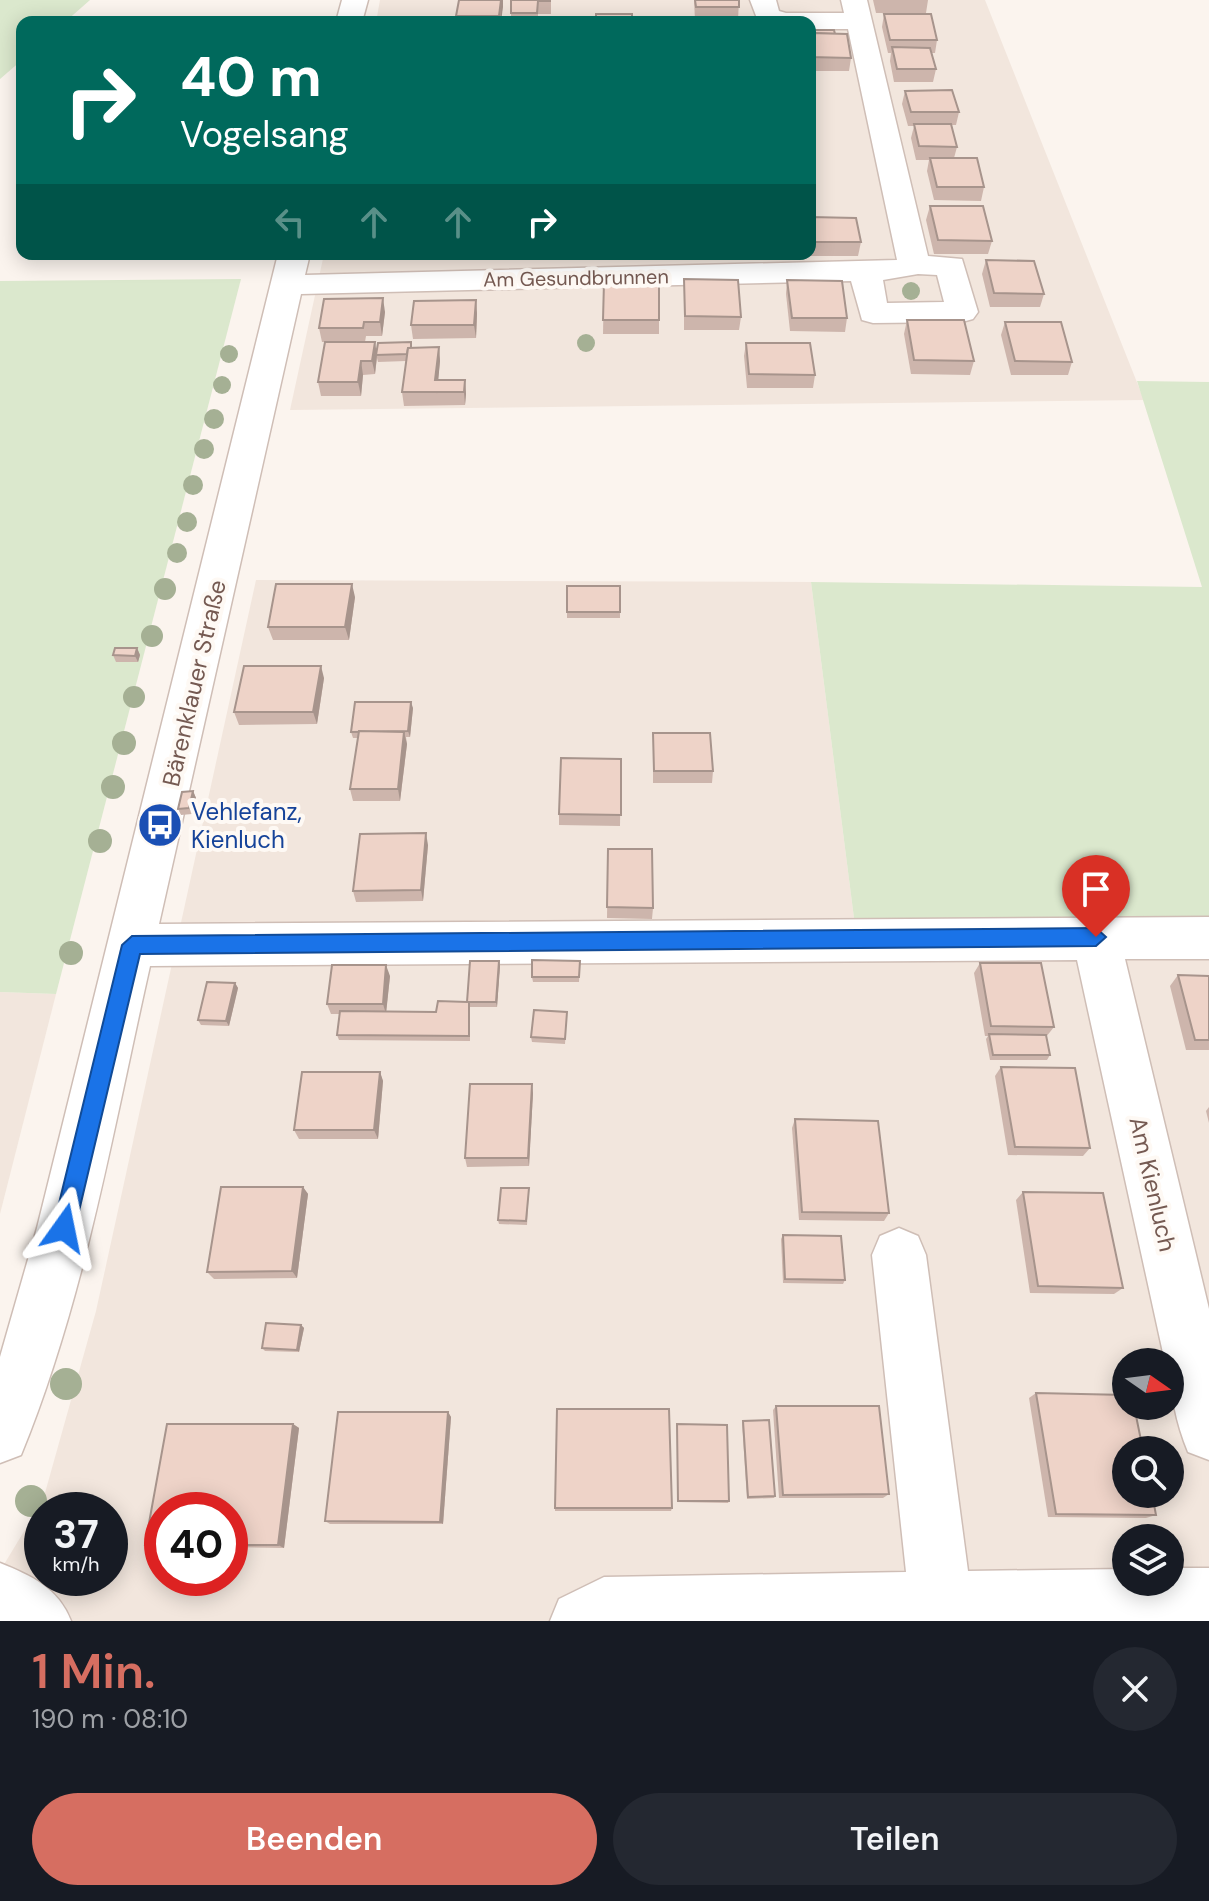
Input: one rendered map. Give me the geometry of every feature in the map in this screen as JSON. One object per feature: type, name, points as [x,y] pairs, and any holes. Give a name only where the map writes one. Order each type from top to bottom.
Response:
[{"type":"street","points":[[816,17],[857,11],[914,265]]},
{"type":"street","name":"Am Gesundbrunnen","points":[[291,269],[865,271],[901,270],[914,265],[951,266],[962,312],[873,313],[865,271]]},
{"type":"street","name":"Bärenklauer Straße","points":[[0,1434],[23,1376],[64,1228],[291,269]]},
{"type":"street","name":"Am Kienluch","points":[[1096,937],[1209,1431]]},
{"type":"street","points":[[132,945],[1209,938]]},
{"type":"street","points":[[899,1255],[941,1603]]},
{"type":"street","points":[[0,1594],[40,1621]]},
{"type":"street","points":[[581,1621],[604,1608],[1209,1599]]},
{"type":"shaded area","points":[[380,0],[985,0],[1144,400],[290,410],[323,260],[816,260],[816,16],[377,16]]},
{"type":"shaded area","points":[[256,580],[811,582],[855,926],[1209,956],[1209,1621],[0,1621],[0,1571],[24,1531],[24,1596],[128,1596],[128,1492],[45,1492],[96,1311]]},
{"type":"shaded area","points":[[0,992],[56,994],[0,1214]]},
{"type":"green space","points":[[0,0],[90,0],[72,16],[16,16],[16,65],[0,79]]},
{"type":"green space","points":[[241,279],[56,994],[0,992],[0,281]]},
{"type":"green space","points":[[1137,381],[1209,382],[1209,956],[855,926],[811,582],[1202,587]]},
{"type":"building","points":[[459,0],[501,0],[499,16],[456,16]]},
{"type":"building","points":[[511,0],[550,1],[538,1],[537,13],[511,13]]},
{"type":"building","points":[[695,0],[739,0],[739,7],[696,7]]},
{"type":"building","points":[[596,14],[632,14],[632,16]]},
{"type":"building","points":[[884,14],[931,14],[937,40],[890,40]]},
{"type":"building","points":[[816,30],[834,30],[835,34],[816,33]]},
{"type":"building","points":[[816,33],[847,34],[851,58],[816,57]]},
{"type":"building","points":[[892,47],[930,48],[936,69],[897,69]]},
{"type":"building","points":[[952,90],[959,112],[911,112],[905,91]]},
{"type":"building","points":[[914,124],[951,124],[957,147],[919,146]]},
{"type":"building","points":[[930,158],[977,158],[984,187],[937,187]]},
{"type":"building","points":[[930,206],[983,206],[992,241],[938,240]]},
{"type":"building","points":[[816,217],[856,218],[861,242],[816,242]]},
{"type":"building","points":[[986,260],[1034,261],[1044,294],[994,293]]},
{"type":"building","points":[[684,279],[738,280],[741,317],[685,316]]},
{"type":"building","points":[[787,280],[842,281],[847,318],[792,318]]},
{"type":"building","points":[[604,282],[659,283],[659,320],[603,320]]},
{"type":"building","points":[[383,298],[380,322],[364,322],[363,328],[319,328],[324,299]]},
{"type":"building","points":[[476,300],[474,325],[411,325],[414,301]]},
{"type":"building","points":[[907,320],[964,320],[974,361],[914,360]]},
{"type":"building","points":[[1005,322],[1061,322],[1072,362],[1015,361]]},
{"type":"building","points":[[325,342],[375,342],[372,361],[361,361],[358,382],[318,382]]},
{"type":"building","points":[[411,342],[407,354],[376,355],[378,343]]},
{"type":"building","points":[[746,343],[810,343],[815,375],[749,374]]},
{"type":"building","points":[[439,347],[435,380],[465,380],[464,392],[402,392],[408,348]]},
{"type":"building","points":[[276,584],[352,584],[345,627],[268,627]]},
{"type":"building","points":[[567,586],[620,586],[620,612],[567,612]]},
{"type":"building","points":[[115,648],[137,648],[135,656],[113,655]]},
{"type":"building","points":[[244,666],[321,666],[313,712],[234,712]]},
{"type":"building","points":[[355,702],[411,702],[408,731],[351,732]]},
{"type":"building","points":[[359,731],[404,732],[398,789],[350,789]]},
{"type":"building","points":[[653,733],[710,733],[713,771],[654,771]]},
{"type":"building","points":[[561,758],[621,759],[621,815],[559,814]]},
{"type":"building","points":[[193,791],[189,808],[178,809],[182,792]]},
{"type":"building","points":[[426,833],[421,890],[353,891],[360,834]]},
{"type":"building","points":[[608,849],[652,849],[653,908],[607,907]]},
{"type":"building","points":[[532,960],[580,961],[579,977],[532,977]]},
{"type":"building","points":[[470,961],[499,961],[496,1002],[469,1002],[469,1036],[337,1035],[340,1011],[436,1012],[438,1001],[467,1002]]},
{"type":"building","points":[[980,963],[1041,963],[1054,1027],[991,1026]]},
{"type":"building","points":[[332,965],[386,965],[383,1004],[327,1004]]},
{"type":"building","points":[[1178,975],[1209,976],[1209,1040],[1195,1040]]},
{"type":"building","points":[[207,982],[235,983],[226,1021],[198,1020]]},
{"type":"building","points":[[534,1010],[567,1012],[565,1039],[531,1037]]},
{"type":"building","points":[[989,1034],[1046,1035],[1050,1055],[993,1055]]},
{"type":"building","points":[[1001,1067],[1075,1068],[1090,1148],[1015,1147]]},
{"type":"building","points":[[302,1072],[380,1072],[374,1130],[294,1130]]},
{"type":"building","points":[[470,1084],[532,1084],[528,1158],[465,1158]]},
{"type":"building","points":[[795,1119],[878,1121],[889,1213],[802,1212]]},
{"type":"building","points":[[221,1187],[303,1187],[292,1271],[207,1272]]},
{"type":"building","points":[[501,1188],[529,1188],[526,1221],[498,1220]]},
{"type":"building","points":[[1023,1192],[1103,1193],[1123,1288],[1038,1286]]},
{"type":"building","points":[[783,1235],[841,1236],[845,1280],[785,1279]]},
{"type":"building","points":[[266,1323],[301,1325],[297,1350],[262,1348]]},
{"type":"building","points":[[1036,1393],[1112,1395],[1112,1420],[1137,1420],[1140,1436],[1112,1436],[1112,1508],[1155,1508],[1156,1515],[1056,1514]]},
{"type":"building","points":[[776,1406],[879,1406],[889,1494],[783,1495]]},
{"type":"building","points":[[557,1409],[669,1409],[672,1508],[555,1508]]},
{"type":"building","points":[[338,1412],[448,1412],[440,1522],[325,1521]]},
{"type":"building","points":[[769,1420],[775,1496],[748,1497],[743,1421]]},
{"type":"building","points":[[167,1424],[293,1424],[278,1545],[248,1545],[248,1492],[155,1492]]},
{"type":"building","points":[[677,1424],[727,1425],[729,1501],[678,1501]]},
{"type":"place","name":"Vehlefanz, Kienluch","points":[[160,825]]},
{"type":"route","points":[[64,1228],[132,945],[1096,937]]}]
